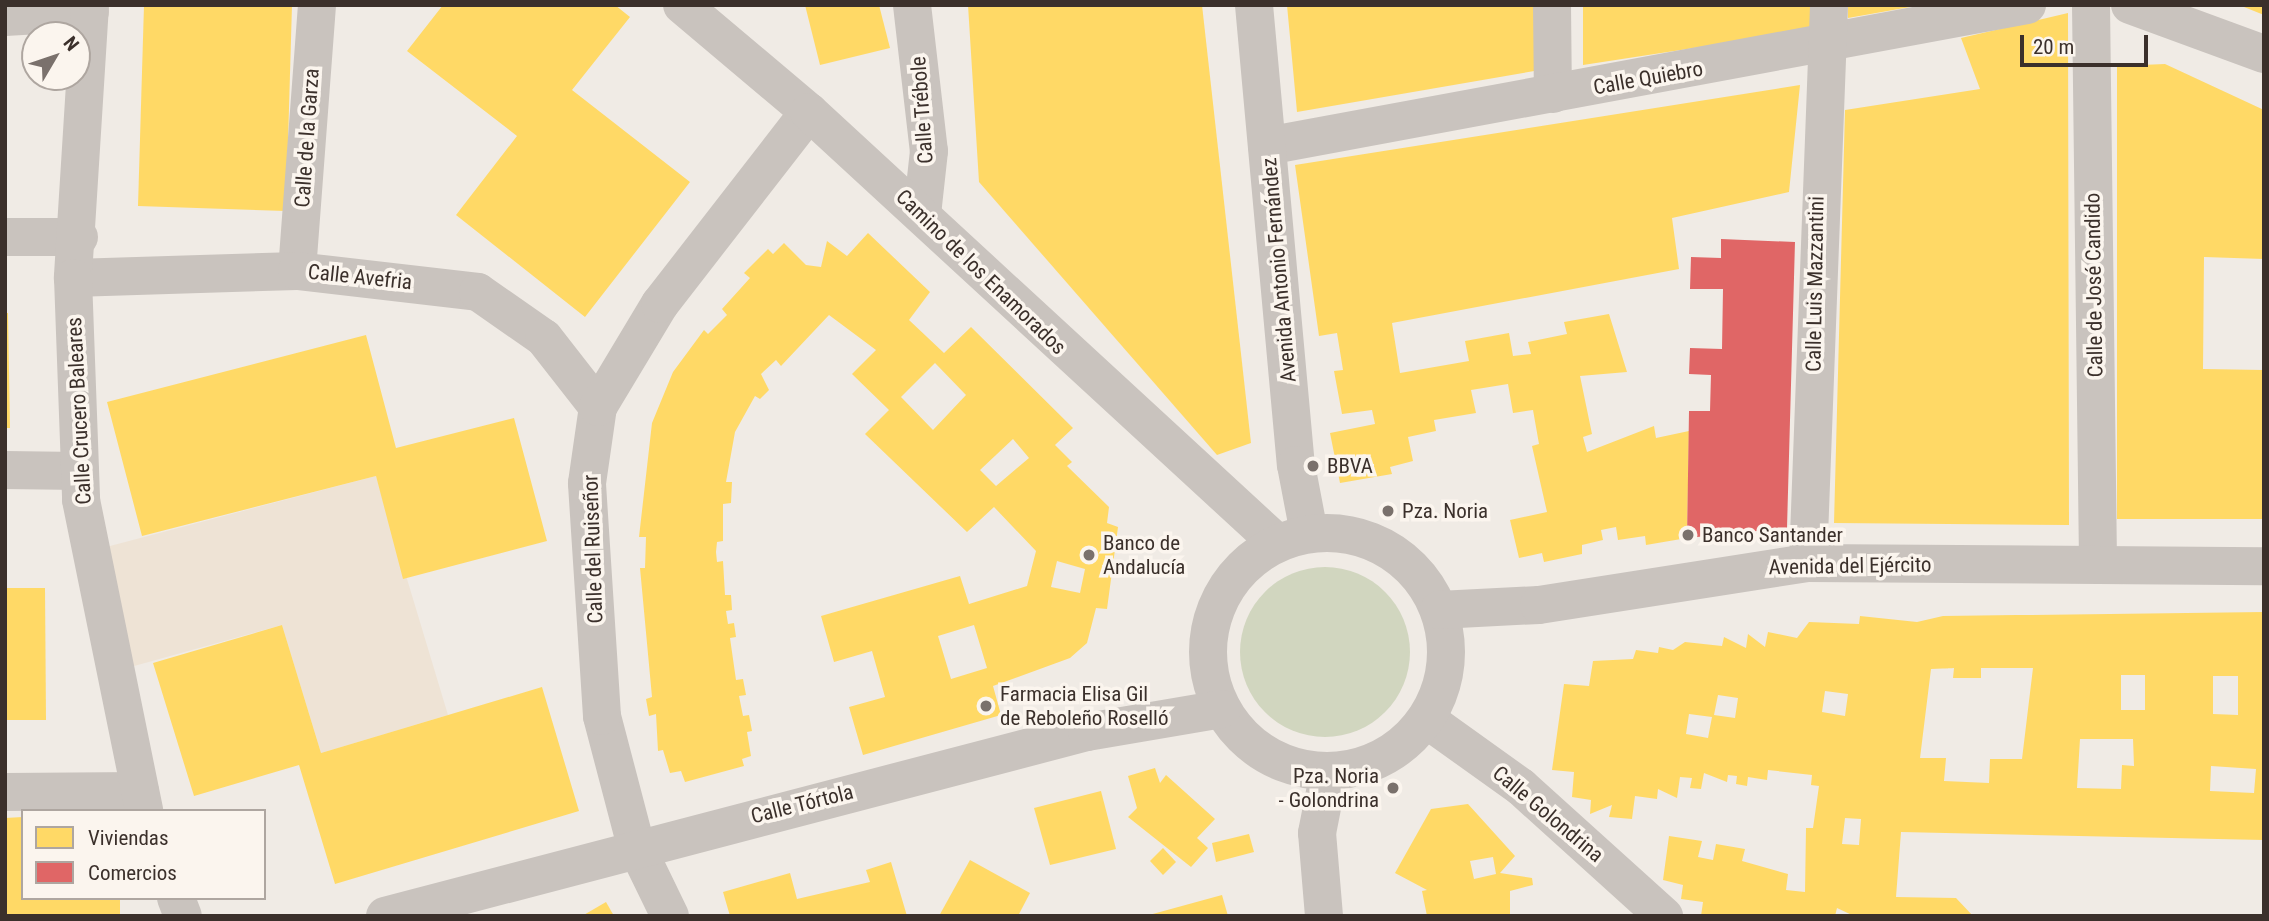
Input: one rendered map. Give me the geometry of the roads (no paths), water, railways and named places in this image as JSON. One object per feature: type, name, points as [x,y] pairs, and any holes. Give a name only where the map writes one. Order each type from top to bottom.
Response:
[{"type":"street","name":"Calle de la Garza","points":[[297,271],[317,5]]},
{"type":"street","name":"Camino de los Enamorados","points":[[682,5],[809,112],[922,214],[1223,499],[1293,538]]},
{"type":"street","name":"Calle Trébole","points":[[912,5],[929,151],[922,214]]},
{"type":"street","name":"Avenida Antonio Fernández","points":[[1254,5],[1296,466],[1293,538]]},
{"type":"street","points":[[1552,5],[1553,94]]},
{"type":"street","name":"Calle Luis Mazzantini","points":[[1808,563],[1817,189],[1829,5]]},
{"type":"street","name":"Calle Quiebro","points":[[1267,146],[1828,46],[2027,5]]},
{"type":"street","name":"Calle de José Candido","points":[[2091,5],[2098,565]]},
{"type":"street","points":[[2130,5],[2264,54]]},
{"type":"street","points":[[5,17],[90,8]]},
{"type":"street","name":"Calle Crucero Baleares","points":[[90,8],[79,237],[73,278],[80,471],[142,801]]},
{"type":"street","name":"Calle del Ruiseñor","points":[[670,916],[636,846],[602,716],[587,483],[598,407],[660,304],[809,112]]},
{"type":"street","points":[[5,237],[79,237]]},
{"type":"street","name":"Calle Avefria","points":[[73,278],[297,271],[478,292],[544,338],[598,407]]},
{"type":"street","points":[[5,470],[80,471]]},
{"type":"street","points":[[1293,538],[1373,541],[1401,558],[1439,610],[1446,667],[1426,719],[1384,757],[1329,772],[1267,755],[1222,709],[1207,646],[1213,614],[1249,560],[1293,538]]},
{"type":"street","name":"Avenida del Ejército","points":[[1439,610],[1539,604],[1808,563],[2264,566]]},
{"type":"street","name":"Calle Tórtola","points":[[386,916],[636,846],[1087,732],[1222,709]]},
{"type":"street","name":"Calle Golondrina","points":[[1426,719],[1521,787],[1664,916]]},
{"type":"street","points":[[1324,916],[1317,834],[1329,772]]},
{"type":"street","points":[[5,792],[142,801]]},
{"type":"place","name":"BBVA","points":[[1313,466]]},
{"type":"place","name":"Pza. Noria","points":[[1388,511]]},
{"type":"place","name":"Banco Santander","points":[[1688,535]]},
{"type":"place","name":"Banco de Andalucía","points":[[1089,555]]},
{"type":"place","name":"Farmacia Elisa Gil de Reboleño Roselló","points":[[986,706]]},
{"type":"place","name":"Pza. Noria - Golondrina","points":[[1393,788]]}]
